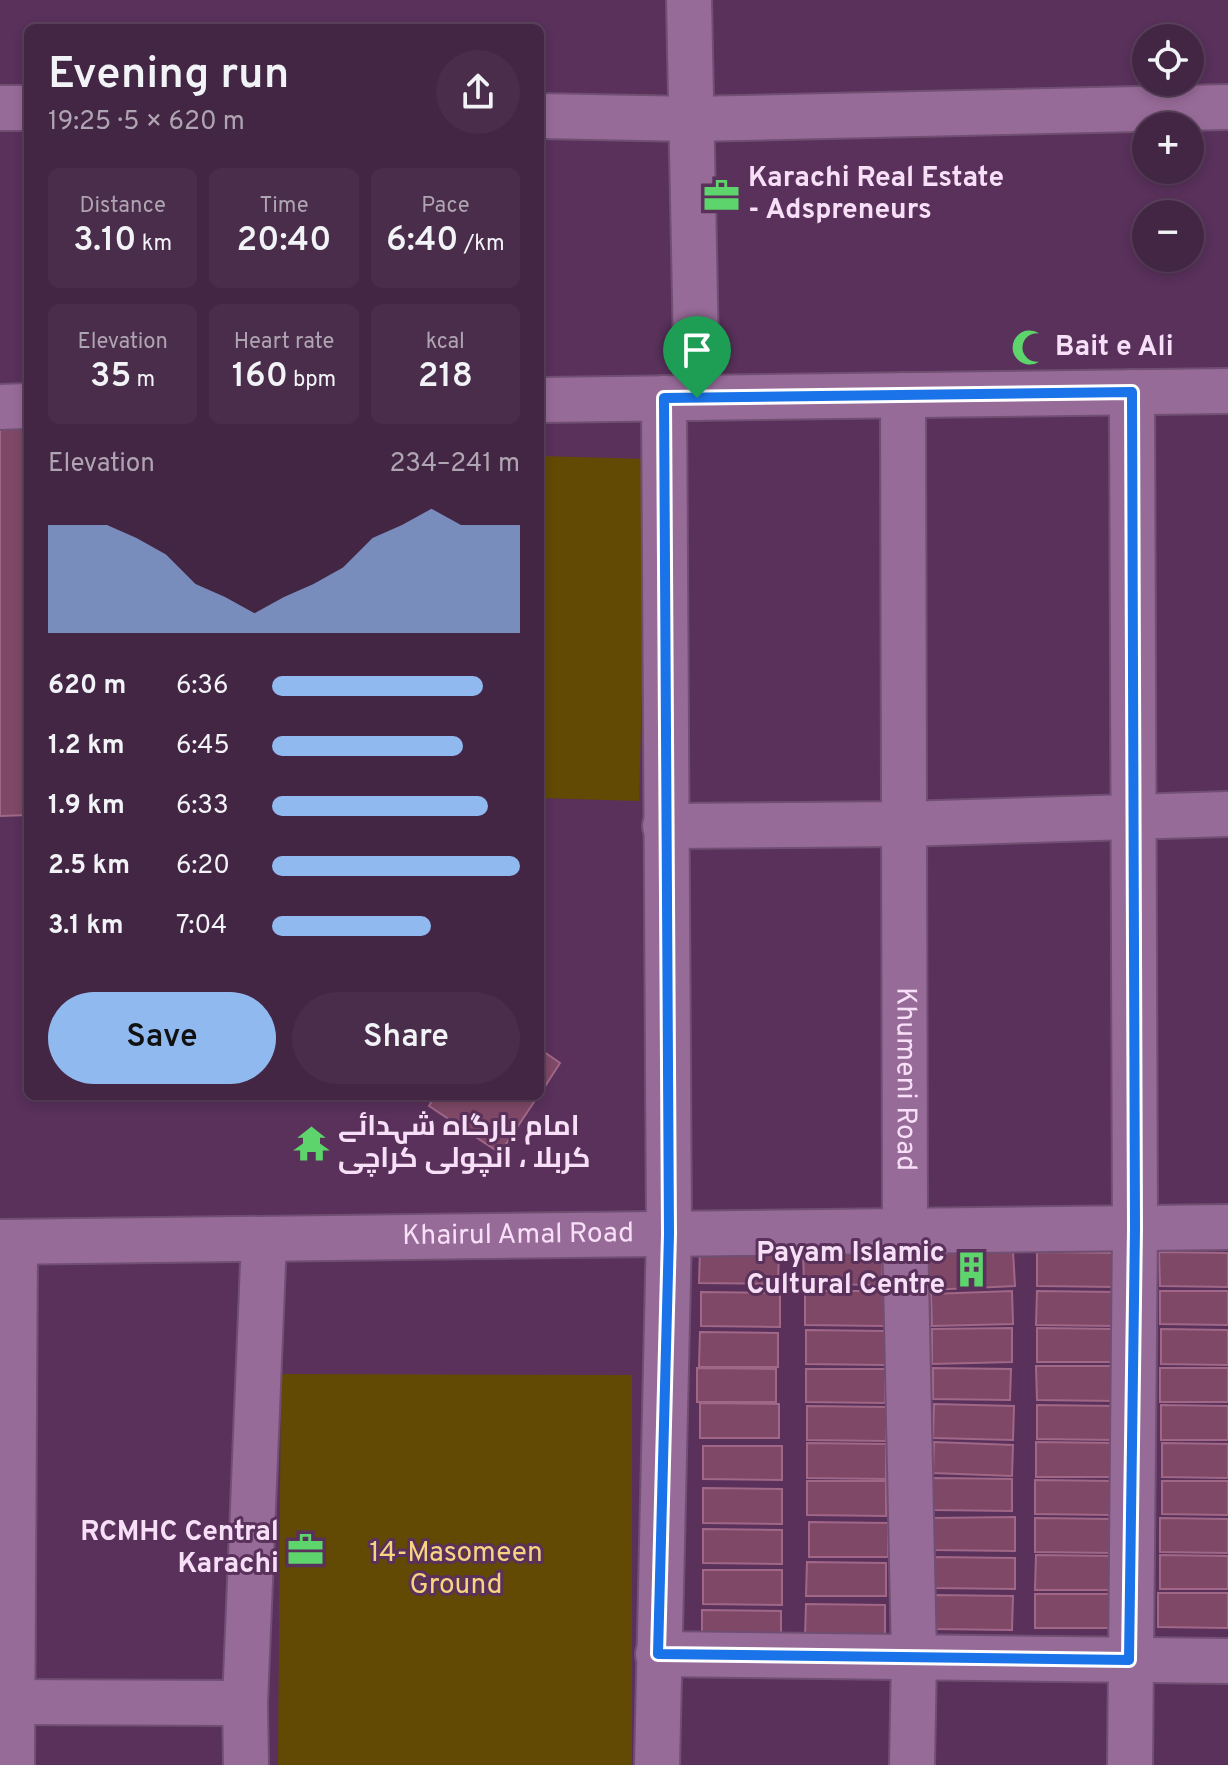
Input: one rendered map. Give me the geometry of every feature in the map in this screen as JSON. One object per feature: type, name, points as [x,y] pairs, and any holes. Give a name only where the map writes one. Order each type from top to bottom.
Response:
[{"type":"street","points":[[657,1765],[669,1234],[665,826],[692,119],[689,0]]},
{"type":"street","points":[[544,116],[692,119],[1228,107]]},
{"type":"street","points":[[0,108],[24,108]]},
{"type":"street","points":[[544,400],[1228,391]]},
{"type":"street","points":[[1130,1765],[1135,1228],[1132,392]]},
{"type":"street","name":"Khumeni Road","points":[[903,395],[905,1231],[914,1657],[912,1765]]},
{"type":"street","points":[[0,407],[24,406]]},
{"type":"street","points":[[665,826],[904,824],[1228,814]]},
{"type":"street","name":"Khairul Amal Road","points":[[8,1242],[1228,1227]]},
{"type":"street","points":[[246,1765],[245,1703],[264,1239]]},
{"type":"street","points":[[8,1242],[6,1702],[12,1765]]},
{"type":"street","points":[[658,1654],[1228,1661]]},
{"type":"street","points":[[6,1702],[245,1703]]},
{"type":"green space","points":[[544,456],[648,459],[639,801],[544,798]]},
{"type":"green space","name":"14-Masomeen Ground","points":[[281,1374],[632,1375],[632,1765],[278,1765]]},
{"type":"building","points":[[0,427],[24,428],[24,815],[0,816]]},
{"type":"building","points":[[544,1052],[560,1063],[544,1088]]},
{"type":"building","points":[[433,1100],[535,1100],[500,1153],[429,1106]]},
{"type":"building","points":[[700,1249],[779,1250],[778,1284],[699,1283]]},
{"type":"building","points":[[803,1250],[883,1251],[882,1285],[804,1284]]},
{"type":"building","name":"Payam Islamic Cultural Centre","points":[[1013,1251],[1015,1286],[929,1290],[928,1254]]},
{"type":"building","points":[[1037,1252],[1116,1253],[1116,1287],[1037,1286]]},
{"type":"building","points":[[1159,1252],[1228,1253],[1228,1287],[1160,1286]]},
{"type":"building","points":[[805,1291],[884,1291],[884,1326],[805,1325]]},
{"type":"building","points":[[1012,1291],[1013,1324],[932,1326],[931,1294]]},
{"type":"building","points":[[1037,1291],[1116,1292],[1116,1326],[1036,1325]]},
{"type":"building","points":[[1160,1291],[1228,1291],[1228,1325],[1160,1324]]},
{"type":"building","points":[[701,1292],[780,1293],[780,1327],[701,1326]]},
{"type":"building","points":[[1012,1328],[1012,1362],[932,1364],[932,1329]]},
{"type":"building","points":[[1037,1328],[1116,1329],[1116,1362],[1037,1362]]},
{"type":"building","points":[[1161,1329],[1228,1330],[1228,1365],[1161,1364]]},
{"type":"building","points":[[806,1330],[885,1331],[885,1365],[806,1364]]},
{"type":"building","points":[[700,1332],[778,1333],[778,1367],[699,1367]]},
{"type":"building","points":[[1036,1366],[1116,1366],[1116,1401],[1037,1400]]},
{"type":"building","points":[[697,1368],[776,1369],[776,1402],[697,1402]]},
{"type":"building","points":[[933,1368],[1011,1369],[1010,1400],[933,1399]]},
{"type":"building","points":[[1160,1368],[1228,1368],[1228,1402],[1160,1402]]},
{"type":"building","points":[[806,1369],[885,1369],[885,1403],[806,1402]]},
{"type":"building","points":[[700,1403],[779,1404],[779,1438],[700,1438]]},
{"type":"building","points":[[934,1404],[1014,1406],[1013,1440],[933,1438]]},
{"type":"building","points":[[1037,1405],[1116,1406],[1116,1440],[1037,1439]]},
{"type":"building","points":[[1161,1405],[1228,1406],[1228,1440],[1161,1440]]},
{"type":"building","points":[[807,1406],[886,1407],[886,1441],[807,1440]]},
{"type":"building","points":[[934,1442],[1013,1445],[1012,1476],[933,1473]]},
{"type":"building","points":[[1036,1442],[1115,1443],[1115,1477],[1036,1477]]},
{"type":"building","points":[[807,1443],[886,1444],[886,1479],[807,1478]]},
{"type":"building","points":[[1162,1443],[1228,1444],[1228,1478],[1162,1477]]},
{"type":"building","points":[[703,1446],[782,1446],[782,1480],[703,1479]]},
{"type":"building","points":[[933,1478],[1012,1479],[1012,1511],[933,1510]]},
{"type":"building","points":[[1035,1480],[1115,1481],[1114,1515],[1035,1514]]},
{"type":"building","points":[[807,1481],[886,1481],[886,1516],[807,1515]]},
{"type":"building","points":[[1162,1481],[1228,1481],[1228,1515],[1162,1514]]},
{"type":"building","points":[[703,1488],[782,1489],[782,1524],[703,1523]]},
{"type":"building","points":[[1015,1517],[1015,1551],[933,1550],[933,1518]]},
{"type":"building","points":[[1035,1518],[1114,1519],[1114,1553],[1035,1552]]},
{"type":"building","points":[[1160,1518],[1228,1519],[1228,1553],[1160,1552]]},
{"type":"building","points":[[809,1522],[888,1523],[888,1557],[809,1557]]},
{"type":"building","points":[[703,1529],[782,1530],[782,1564],[703,1563]]},
{"type":"building","points":[[1036,1555],[1114,1556],[1115,1590],[1035,1590]]},
{"type":"building","points":[[1160,1555],[1228,1556],[1228,1589],[1160,1589]]},
{"type":"building","points":[[934,1557],[1015,1558],[1015,1589],[934,1588]]},
{"type":"building","points":[[807,1562],[886,1563],[886,1596],[806,1596]]},
{"type":"building","points":[[703,1570],[782,1570],[782,1605],[703,1604]]},
{"type":"building","points":[[1158,1593],[1228,1593],[1228,1628],[1158,1627]]},
{"type":"building","points":[[1035,1594],[1115,1594],[1114,1628],[1035,1628]]},
{"type":"building","points":[[934,1595],[1013,1596],[1012,1630],[934,1629]]},
{"type":"building","points":[[806,1604],[885,1605],[885,1639],[805,1638]]},
{"type":"building","points":[[702,1610],[781,1611],[781,1644],[702,1644]]},
{"type":"place","name":"Karachi Real Estate - Adspreneurs","points":[[722,195]]},
{"type":"place","name":"Bait e Ali","points":[[1029,348]]},
{"type":"place","name":"امام بارگاہ شہدائے کربلا ، انچولی کراچی","points":[[312,1144]]},
{"type":"place","name":"Payam Islamic Cultural Centre","points":[[971,1270]]},
{"type":"place","name":"RCMHC Central Karachi","points":[[305,1549]]},
{"type":"route","points":[[1132,392],[1135,1228],[1129,1660],[658,1654],[669,1234],[664,398],[697,398],[1132,392]]}]
